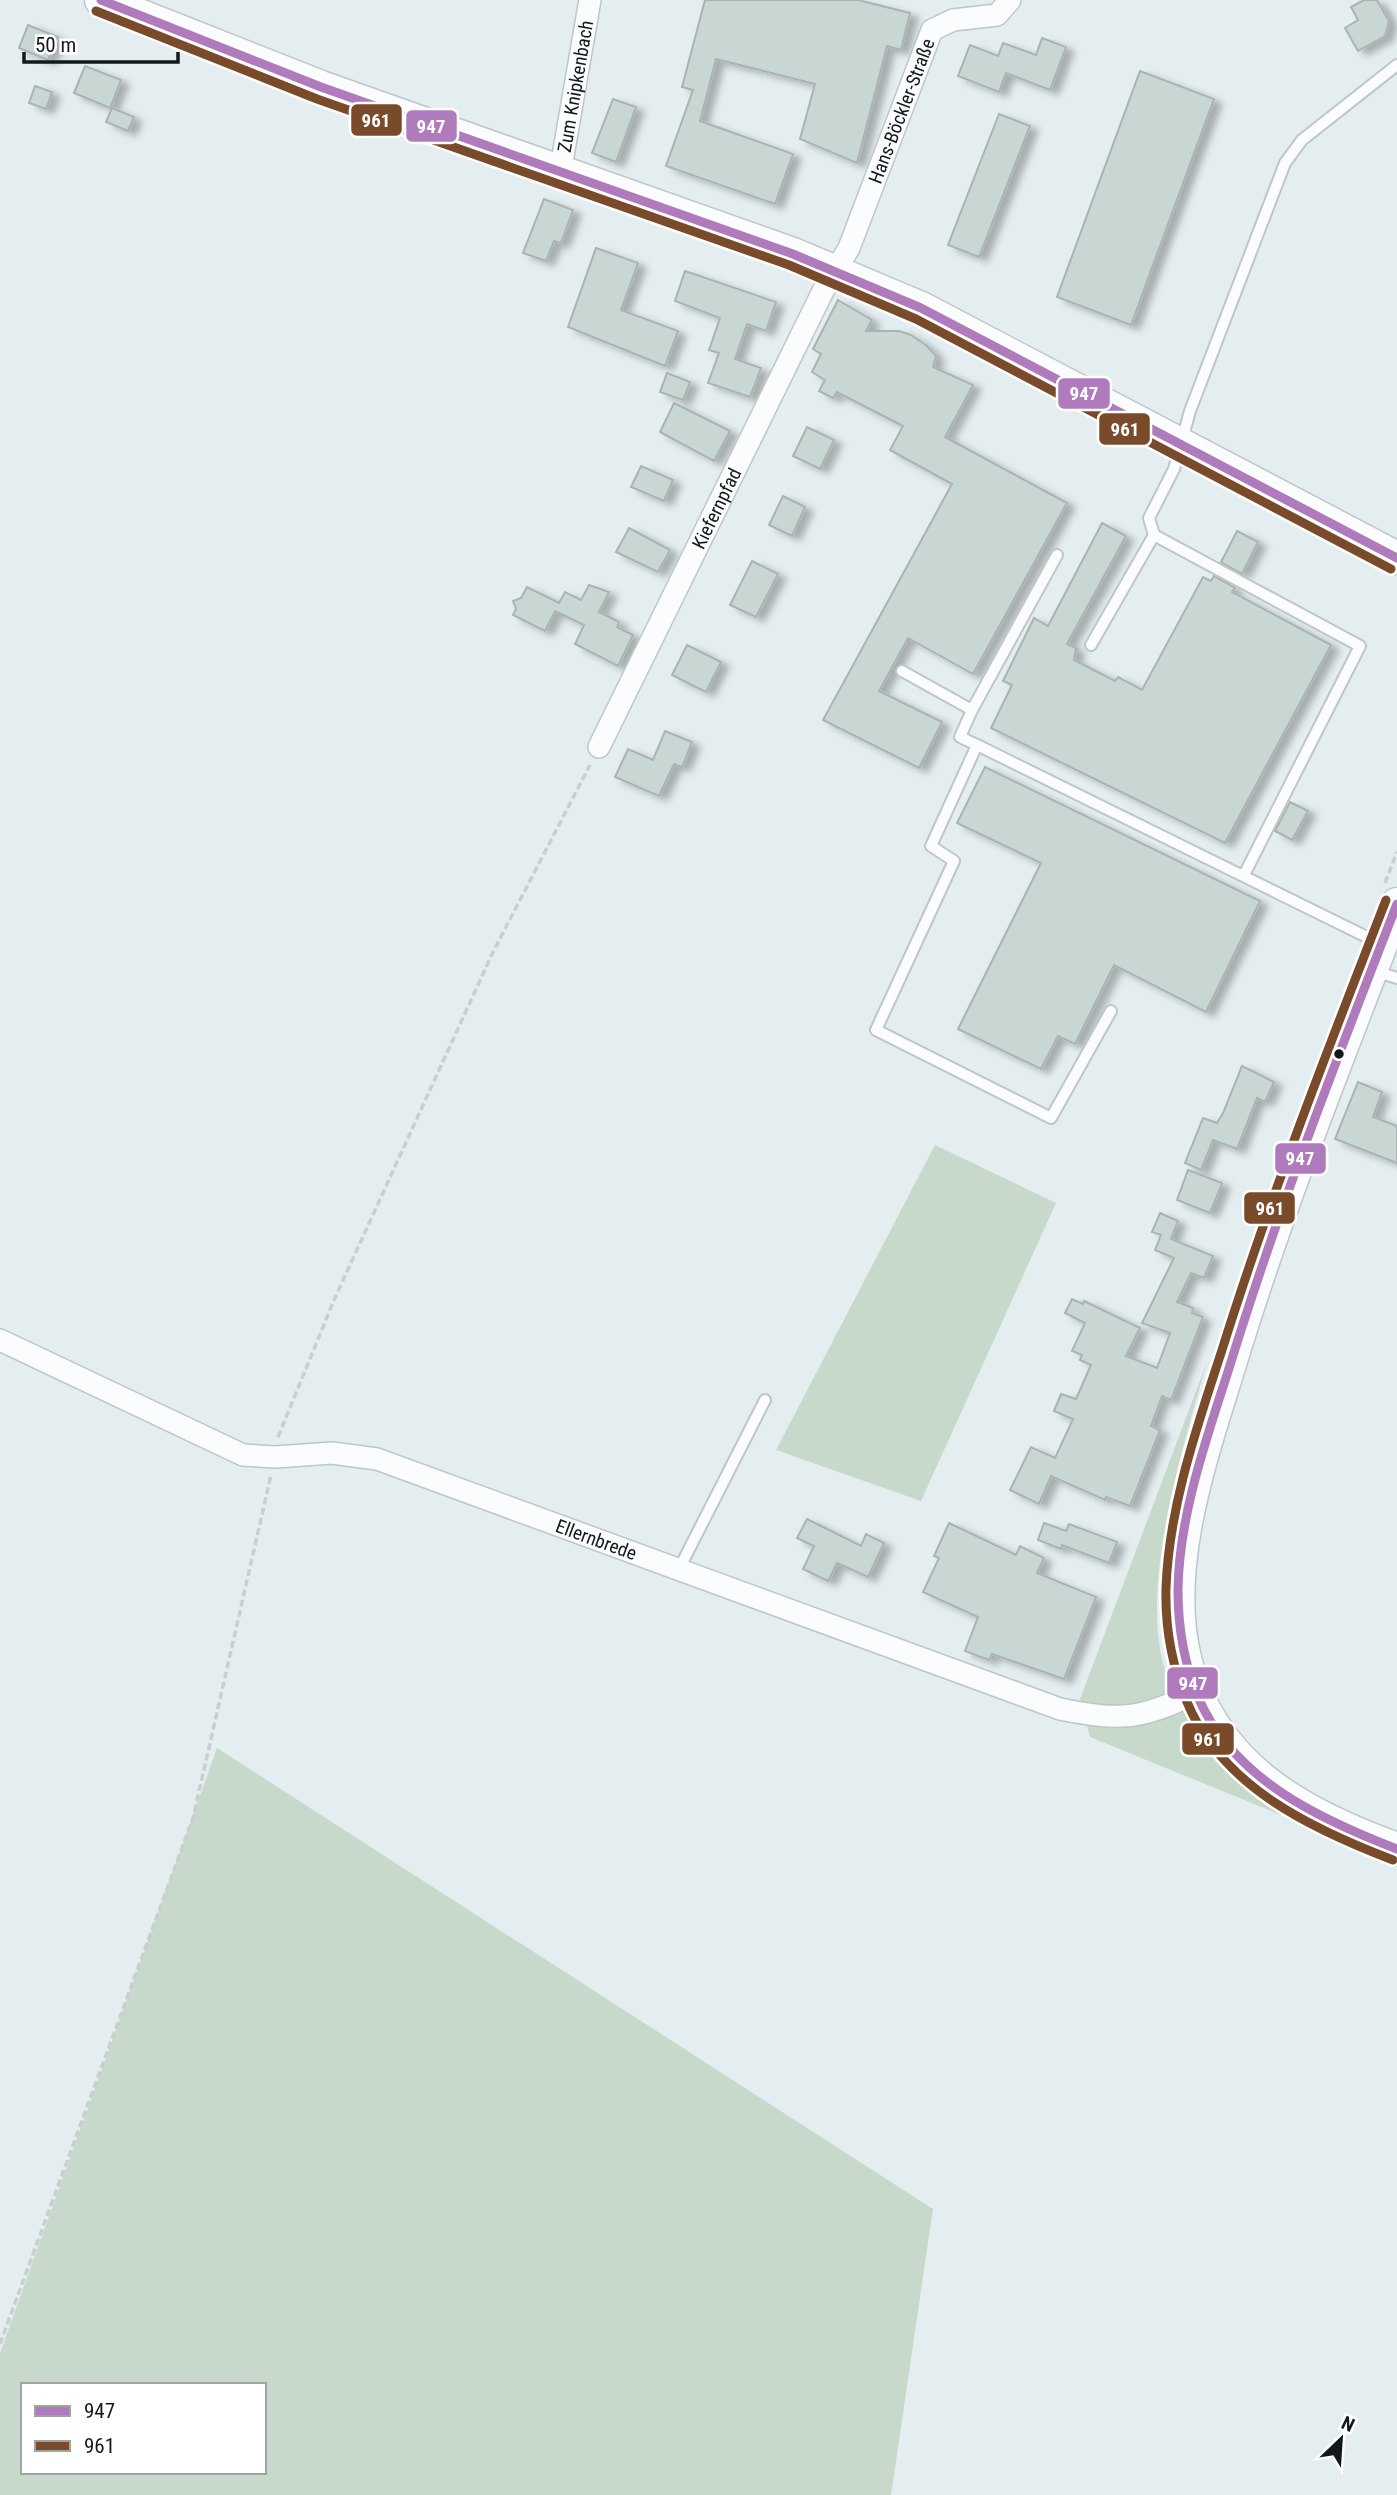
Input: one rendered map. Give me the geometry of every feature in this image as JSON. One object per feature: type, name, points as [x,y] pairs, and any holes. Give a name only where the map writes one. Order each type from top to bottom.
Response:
[{"type":"street","points":[[101,0],[321,88],[836,272],[933,314],[1397,558]]},
{"type":"street","name":"Zum Knipkenbach","points":[[560,173],[590,0]]},
{"type":"street","name":"Hans-Böckler-Straße","points":[[836,272],[849,248],[932,30],[953,20],[997,15],[1010,0]]},
{"type":"street","name":"Kiefernpfad","points":[[599,747],[823,291],[836,272]]},
{"type":"street","points":[[1397,904],[1383,964],[1263,1254],[1204,1450],[1183,1547],[1180,1577],[1182,1641],[1197,1692],[1210,1721],[1231,1748],[1256,1775],[1311,1814],[1397,1849]]},
{"type":"street","name":"Ellernbrede","points":[[0,1340],[243,1455],[275,1457],[332,1453],[377,1459],[1060,1709],[1102,1718],[1134,1717],[1197,1692]]},
{"type":"lane","points":[[1244,876],[1360,646],[1154,535],[1149,518],[1174,468],[1180,442],[1285,163],[1302,141],[1397,65]]},
{"type":"lane","points":[[1091,645],[1154,535]]},
{"type":"lane","points":[[1057,555],[972,710],[960,737],[1244,876],[1383,964]]},
{"type":"lane","points":[[902,671],[972,710]]},
{"type":"lane","points":[[976,745],[931,846],[954,861],[876,1030],[1051,1118],[1111,1011]]},
{"type":"lane","points":[[679,1569],[765,1400]]},
{"type":"path","points":[[0,2344],[193,1818],[275,1457],[278,1431],[334,1300],[493,952],[599,747]]},
{"type":"green space","points":[[935,1145],[1056,1203],[921,1501],[776,1450]]},
{"type":"green space","points":[[1207,1362],[1175,1479],[1166,1524],[1159,1569],[1157,1612],[1160,1652],[1171,1685],[1194,1722],[1223,1755],[1286,1817],[1090,1737],[1080,1699]]},
{"type":"green space","points":[[217,1748],[933,2209],[891,2495],[0,2495],[0,2353]]},
{"type":"building","points":[[705,0],[858,0],[910,13],[901,50],[887,46],[857,163],[800,139],[815,84],[716,59],[700,121],[793,154],[775,204],[666,166],[693,90],[682,87]]},
{"type":"building","points":[[1364,0],[1377,0],[1389,21],[1385,36],[1358,51],[1345,28],[1358,20],[1351,7]]},
{"type":"building","points":[[28,25],[58,37],[48,60],[19,48]]},
{"type":"building","points":[[1042,38],[1066,47],[1050,90],[1006,73],[999,92],[958,76],[970,45],[998,56],[1003,43],[1036,55]]},
{"type":"building","points":[[85,66],[121,80],[110,108],[74,93]]},
{"type":"building","points":[[1140,71],[1214,99],[1131,325],[1057,297]]},
{"type":"building","points":[[35,86],[52,92],[46,109],[29,103]]},
{"type":"building","points":[[613,99],[636,107],[616,162],[592,153]]},
{"type":"building","points":[[112,108],[134,117],[128,131],[106,122]]},
{"type":"building","points":[[999,114],[1030,126],[979,257],[948,245]]},
{"type":"building","points":[[544,199],[573,210],[561,243],[554,241],[546,261],[523,253]]},
{"type":"building","points":[[596,248],[638,263],[621,310],[678,331],[665,366],[568,327]]},
{"type":"building","points":[[685,271],[776,302],[766,331],[747,324],[735,359],[761,368],[750,397],[708,383],[719,353],[709,350],[720,318],[675,301]]},
{"type":"building","points":[[838,300],[872,320],[866,331],[899,331],[911,335],[936,356],[933,367],[973,385],[945,437],[1067,503],[973,674],[908,638],[879,691],[942,722],[919,768],[823,720],[952,484],[890,450],[903,426],[837,392],[833,398],[819,391],[825,380],[812,372],[821,354],[813,349]]},
{"type":"building","points":[[667,373],[690,382],[683,400],[660,392]]},
{"type":"building","points":[[674,403],[730,431],[714,461],[660,432]]},
{"type":"building","points":[[807,427],[834,440],[820,469],[793,456]]},
{"type":"building","points":[[641,466],[673,480],[664,501],[631,487]]},
{"type":"building","points":[[783,496],[805,507],[792,536],[769,525]]},
{"type":"building","points":[[1102,523],[1126,536],[1067,644],[1076,648],[1074,660],[1115,681],[1118,677],[1142,690],[1203,577],[1211,581],[1214,576],[1235,588],[1232,592],[1331,645],[1225,843],[991,728],[1012,685],[1003,681],[1034,618],[1048,626]]},
{"type":"building","points":[[629,528],[670,550],[658,572],[616,552]]},
{"type":"building","points":[[1237,531],[1258,542],[1242,574],[1221,562]]},
{"type":"building","points":[[752,561],[778,574],[756,617],[730,605]]},
{"type":"building","points":[[589,585],[609,592],[599,612],[619,622],[617,627],[633,635],[618,666],[575,644],[584,625],[555,611],[545,631],[513,615],[516,609],[513,601],[521,598],[527,587],[559,603],[565,592],[581,600]]},
{"type":"building","points":[[687,645],[721,662],[706,692],[672,675]]},
{"type":"building","points":[[665,731],[692,742],[682,767],[674,764],[659,796],[615,777],[628,749],[653,760]]},
{"type":"building","points":[[985,767],[1260,901],[1206,1012],[1114,965],[1075,1044],[1058,1036],[1041,1069],[958,1029],[1041,863],[957,823]]},
{"type":"building","points":[[1290,802],[1308,811],[1292,840],[1275,831]]},
{"type":"building","points":[[1242,1066],[1274,1082],[1265,1102],[1257,1098],[1237,1149],[1213,1140],[1201,1170],[1185,1163],[1203,1118],[1217,1123],[1223,1113]]},
{"type":"building","points":[[1358,1082],[1382,1092],[1373,1117],[1397,1126],[1397,1163],[1335,1139]]},
{"type":"building","points":[[1188,1170],[1222,1183],[1210,1213],[1177,1200]]},
{"type":"building","points":[[1160,1213],[1178,1221],[1171,1239],[1213,1256],[1204,1278],[1191,1273],[1177,1302],[1193,1308],[1192,1313],[1203,1317],[1171,1400],[1162,1396],[1151,1426],[1160,1430],[1130,1506],[1106,1497],[1105,1500],[1051,1476],[1039,1504],[1010,1490],[1031,1447],[1055,1458],[1073,1419],[1054,1411],[1061,1394],[1076,1399],[1091,1365],[1080,1360],[1082,1355],[1072,1351],[1085,1323],[1065,1313],[1072,1299],[1083,1304],[1084,1301],[1140,1328],[1126,1356],[1157,1368],[1170,1333],[1142,1323],[1174,1258],[1155,1250],[1161,1235],[1152,1232]]},
{"type":"building","points":[[807,1519],[861,1546],[866,1534],[884,1543],[868,1577],[837,1563],[828,1581],[803,1569],[814,1546],[797,1538]]},
{"type":"building","points":[[949,1523],[1016,1555],[1020,1546],[1044,1558],[1037,1573],[1096,1597],[1064,1679],[992,1654],[989,1660],[965,1651],[978,1617],[923,1592],[939,1558],[934,1556]]},
{"type":"building","points":[[1044,1523],[1066,1531],[1069,1524],[1117,1542],[1109,1563],[1062,1545],[1061,1549],[1038,1540]]},
{"type":"transit line","name":"947","points":[[101,0],[321,87],[793,254],[921,308],[1397,558]]},
{"type":"transit line","name":"961","points":[[96,11],[317,99],[789,265],[916,319],[1391,569]]},
{"type":"transit line","name":"961","points":[[1386,900],[1280,1180],[1203,1408],[1172,1527],[1166,1603],[1170,1646],[1187,1702],[1203,1732],[1223,1758],[1246,1781],[1301,1819],[1393,1860]]},
{"type":"transit line","name":"947","points":[[1397,904],[1331,1075],[1249,1304],[1196,1474],[1183,1532],[1178,1590],[1183,1645],[1193,1684],[1213,1726],[1233,1751],[1256,1773],[1309,1809],[1397,1849]]}]
